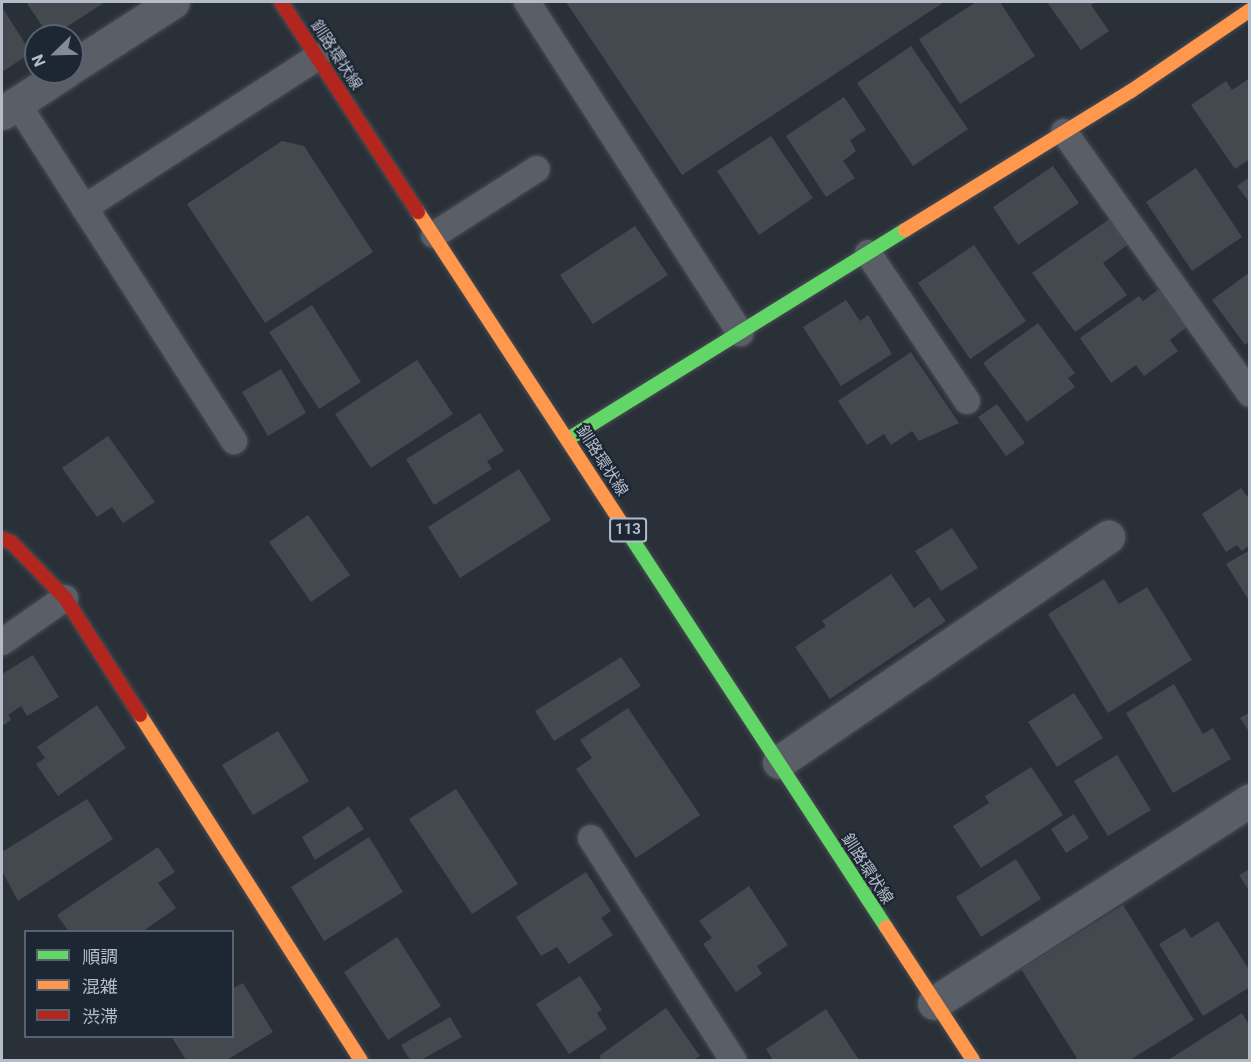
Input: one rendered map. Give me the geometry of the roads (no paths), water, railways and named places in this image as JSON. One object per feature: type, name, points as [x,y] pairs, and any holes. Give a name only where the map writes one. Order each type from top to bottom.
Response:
[{"type":"street","points":[[84,59],[173,2]]},
{"type":"street","name":"釧路環状線","points":[[281,2],[973,1060]]},
{"type":"street","points":[[568,439],[1247,17]]},
{"type":"street","points":[[9,108],[46,84]]},
{"type":"street","points":[[779,762],[1108,537]]},
{"type":"street","points":[[2,539],[11,542],[65,598],[361,1060]]},
{"type":"street","points":[[934,1003],[1250,800]]},
{"type":"lane","points":[[527,2],[740,333]]},
{"type":"lane","points":[[84,208],[317,57]]},
{"type":"lane","points":[[9,108],[84,208],[234,441]]},
{"type":"lane","points":[[1064,132],[1250,394]]},
{"type":"lane","points":[[434,235],[537,169]]},
{"type":"lane","points":[[868,253],[968,400]]},
{"type":"lane","points":[[2,642],[65,598]]},
{"type":"lane","points":[[591,838],[733,1060]]}]
